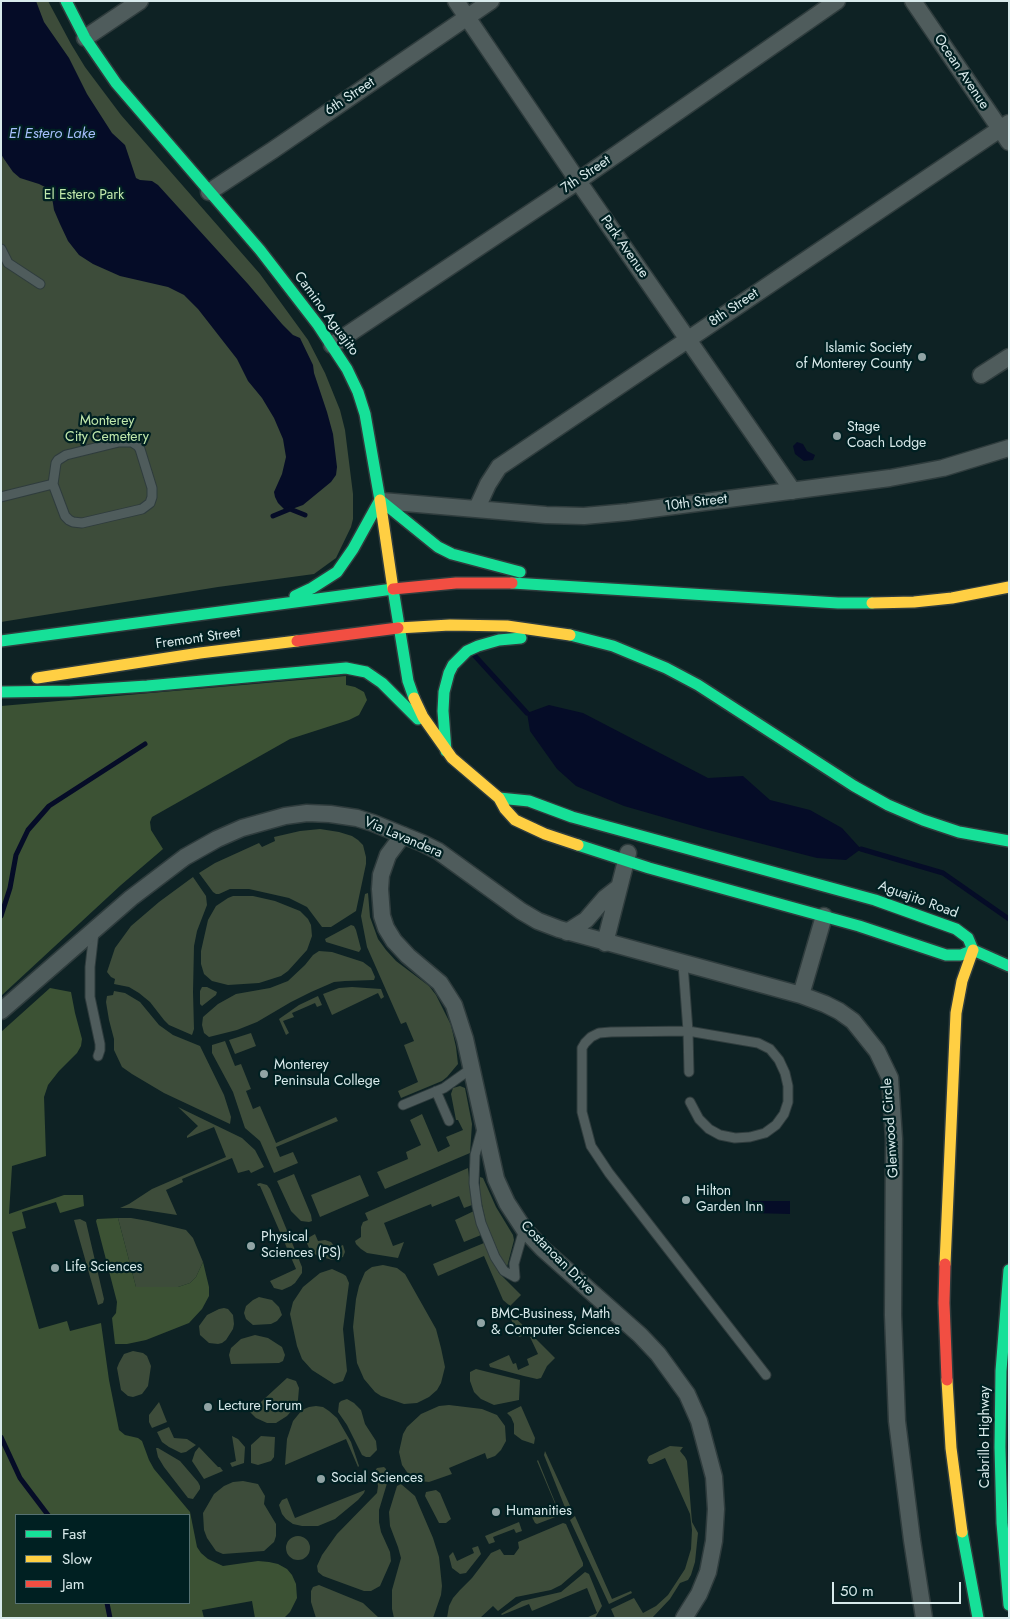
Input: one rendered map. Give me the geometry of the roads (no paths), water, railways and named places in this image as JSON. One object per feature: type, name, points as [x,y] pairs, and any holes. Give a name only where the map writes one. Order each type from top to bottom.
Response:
[{"type":"main road","name":"Camino Aguajito","points":[[66,1],[85,38],[116,83],[260,250],[318,324],[347,369],[358,392],[365,414],[380,500],[398,628],[405,669],[412,694],[429,727],[446,751],[467,773],[499,798]]},
{"type":"main road","points":[[276,604],[312,588],[337,572],[353,549],[380,500],[431,542],[445,550],[570,586],[876,604],[952,598],[1009,587]]},
{"type":"main road","name":"Fremont Street","points":[[1,641],[393,589],[475,582],[513,582],[570,586]]},
{"type":"main road","name":"Fremont Street","points":[[1,683],[200,653],[430,625],[488,625],[544,630],[577,636]]},
{"type":"main road","points":[[446,751],[443,711],[444,692],[449,673],[459,658],[478,646],[499,640],[577,636],[632,654],[683,677],[854,786],[894,808],[959,832],[1009,841]]},
{"type":"main road","points":[[1,692],[70,691],[137,687],[336,668],[355,670],[366,672],[382,683],[446,751]]},
{"type":"main road","points":[[499,798],[505,809],[515,820],[532,828],[626,861],[824,916],[946,954],[961,955],[973,950],[1009,966]]},
{"type":"main road","name":"Aguajito Road","points":[[499,798],[529,801],[572,816],[905,909],[956,928],[968,938],[973,950]]},
{"type":"main road","points":[[973,950],[962,981],[956,1013],[946,1216],[944,1303],[951,1448],[963,1539],[978,1618]]},
{"type":"main road","name":"Cabrillo Highway","points":[[1009,1270],[1001,1371],[1000,1437],[1002,1523],[1009,1605]]},
{"type":"street","points":[[85,38],[140,1]]},
{"type":"street","name":"Park Avenue","points":[[456,1],[793,491]]},
{"type":"street","name":"6th Street","points":[[209,192],[490,1]]},
{"type":"street","name":"7th Street","points":[[332,345],[578,181],[837,1]]},
{"type":"street","name":"Ocean Avenue","points":[[912,1],[1006,131]]},
{"type":"street","name":"8th Street","points":[[477,508],[488,484],[499,468],[687,339],[1006,131]]},
{"type":"street","points":[[982,375],[1009,357]]},
{"type":"street","name":"10th Street","points":[[380,500],[546,515],[584,516],[890,478],[943,468],[1009,448]]},
{"type":"street","name":"Via Lavandera","points":[[1,1011],[151,881],[195,850],[242,828],[285,816],[308,813],[357,818],[403,835],[438,851],[521,911],[538,921],[605,943]]},
{"type":"street","points":[[605,943],[633,833]]},
{"type":"street","name":"Costanoan Drive","points":[[403,835],[385,862],[381,875],[380,903],[382,916],[386,928],[394,941],[408,956],[440,982],[459,1018],[496,1179],[507,1204],[524,1230],[640,1335],[658,1354],[687,1394],[699,1421],[714,1477],[716,1509],[714,1541],[708,1572],[699,1594],[684,1618]]},
{"type":"street","points":[[567,932],[586,920],[605,898],[619,887]]},
{"type":"street","points":[[801,995],[824,916]]},
{"type":"street","name":"Glenwood Circle","points":[[605,943],[801,995],[825,1004],[853,1021],[878,1051],[890,1078],[894,1139],[893,1315],[897,1421],[924,1618]]},
{"type":"lane","points":[[1,249],[8,263],[40,284]]},
{"type":"lane","points":[[128,442],[138,446],[140,449],[152,488],[152,497],[150,503],[142,509],[78,523],[69,520],[65,516],[54,484],[56,463],[62,457],[111,444],[128,442]]},
{"type":"lane","points":[[1,497],[54,484]]},
{"type":"lane","points":[[94,930],[90,967],[90,997],[100,1044],[98,1056]]},
{"type":"lane","points":[[682,964],[688,1031],[689,1072]]},
{"type":"lane","points":[[690,1102],[708,1129],[720,1135],[735,1138],[765,1133],[776,1125],[784,1114],[788,1102],[788,1086],[785,1073],[779,1060],[770,1049],[758,1043],[688,1031],[599,1033],[591,1037],[582,1048],[582,1112],[591,1146],[609,1173],[766,1375]]},
{"type":"lane","points":[[403,1105],[444,1088],[472,1068]]},
{"type":"lane","points":[[436,1091],[449,1121]]},
{"type":"lane","points":[[484,1121],[476,1155],[474,1184],[477,1206],[481,1223],[495,1257],[504,1271],[514,1277],[516,1258],[524,1230]]},
{"type":"water","name":"El Estero Lake","points":[[1,1],[36,1],[44,22],[69,58],[87,94],[112,133],[125,145],[136,178],[152,181],[158,185],[282,324],[293,335],[300,338],[313,365],[327,412],[333,434],[337,467],[336,475],[331,482],[303,505],[292,509],[284,509],[278,503],[274,492],[282,474],[286,457],[283,439],[274,418],[262,398],[248,381],[237,359],[198,309],[184,295],[168,287],[120,276],[93,264],[79,255],[68,241],[54,210],[52,197],[47,188],[20,178],[13,172],[1,154]]},
{"type":"water","points":[[797,442],[803,444],[807,451],[815,455],[813,460],[804,461],[795,454],[793,446]]},
{"type":"water","points":[[549,705],[583,713],[708,778],[743,776],[770,800],[810,810],[842,828],[861,849],[846,860],[817,858],[624,806],[576,786],[557,769],[530,731],[527,713]]},
{"type":"water","points":[[752,1201],[790,1201],[790,1214],[752,1213]]},
{"type":"waterway","points":[[273,516],[290,509],[305,515]]},
{"type":"waterway","points":[[475,656],[527,713]]},
{"type":"waterway","points":[[1,916],[10,888],[16,855],[28,830],[49,806],[145,744]]},
{"type":"waterway","points":[[861,849],[943,873],[1009,919]]},
{"type":"waterway","points":[[1,1437],[20,1478],[47,1514]]},
{"type":"waterway","points":[[107,1604],[110,1618]]},
{"type":"place","name":"Islamic Society of Monterey County","points":[[922,357]]},
{"type":"place","name":"Stage Coach Lodge","points":[[837,436]]},
{"type":"place","name":"Monterey Peninsula College","points":[[264,1074]]},
{"type":"place","name":"Hilton Garden Inn","points":[[686,1200]]},
{"type":"place","name":"Physical Sciences (PS)","points":[[251,1246]]},
{"type":"place","name":"Life Sciences","points":[[55,1268]]},
{"type":"place","name":"BMC-Business, Math & Computer Sciences","points":[[481,1323]]},
{"type":"place","name":"Lecture Forum","points":[[208,1407]]},
{"type":"place","name":"Social Sciences","points":[[321,1479]]},
{"type":"place","name":"Humanities","points":[[496,1512]]},
{"type":"park label","name":"El Estero Park","points":[[84,196]]},
{"type":"park label","name":"Monterey City Cemetery","points":[[107,430]]}]
